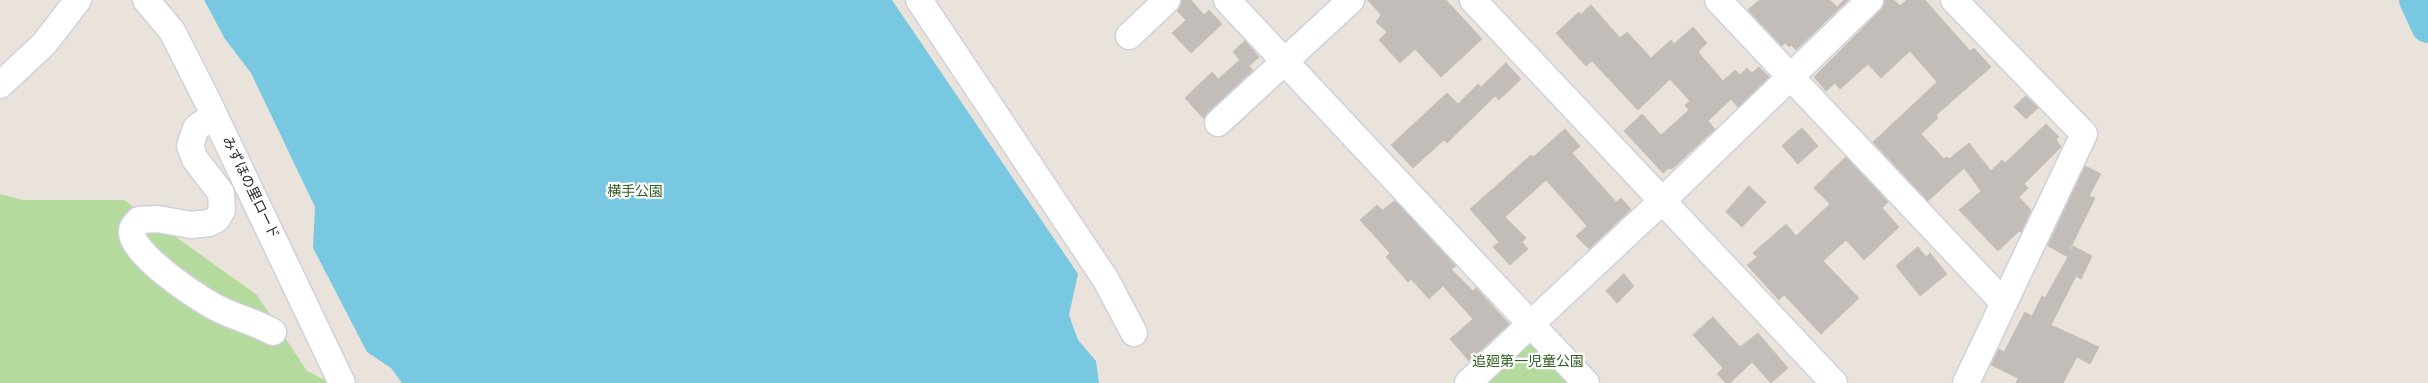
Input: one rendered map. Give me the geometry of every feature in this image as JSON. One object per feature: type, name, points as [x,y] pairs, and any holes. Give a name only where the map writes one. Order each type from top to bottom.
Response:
[{"type":"street","points":[[0,85],[44,44],[78,0]]},
{"type":"street","name":"みずほの里ロード","points":[[146,0],[172,31],[342,383]]},
{"type":"street","points":[[919,0],[1106,280],[1134,333]]},
{"type":"street","points":[[1129,36],[1167,0]]},
{"type":"street","points":[[1227,0],[1586,383]]},
{"type":"street","points":[[1218,124],[1351,0]]},
{"type":"street","points":[[1473,0],[1834,383]]},
{"type":"street","points":[[1718,0],[2004,303]]},
{"type":"street","points":[[1468,383],[1662,201],[1870,0]]},
{"type":"street","points":[[1954,0],[2084,134],[1966,383]]},
{"type":"street","points":[[214,115],[196,128],[190,146],[195,159],[221,194],[222,210],[217,219],[209,223],[190,225],[158,219],[139,220],[132,228],[131,234],[147,259],[202,299],[214,307],[256,322],[273,332]]},
{"type":"green space","points":[[0,194],[23,200],[124,200],[257,295],[307,371],[331,383],[0,383]]},
{"type":"green space","name":"追廻第一児童公園","points":[[1530,331],[1577,383],[1475,383]]},
{"type":"water","name":"横手公園","points":[[204,0],[892,0],[1078,274],[1069,315],[1078,340],[1096,361],[1099,383],[402,383],[391,368],[367,352],[313,248],[315,207],[251,73],[225,39]]},
{"type":"building","points":[[1182,0],[1191,0],[1204,15],[1209,10],[1222,24],[1191,53],[1172,33],[1186,20],[1177,11]]},
{"type":"building","points":[[1368,0],[1446,0],[1482,39],[1441,77],[1415,49],[1400,63],[1379,40],[1387,32],[1376,22],[1381,15]]},
{"type":"building","points":[[1760,0],[1830,0],[1837,7],[1844,0],[1848,0],[1796,50],[1791,45],[1789,47],[1785,43],[1782,46],[1748,10]]},
{"type":"building","points":[[1885,0],[1894,0],[1900,6],[1907,0],[1925,0],[1970,51],[1974,48],[1991,67],[1936,115],[1938,118],[1921,134],[1944,159],[1947,157],[1949,159],[1969,143],[1991,171],[2002,160],[2005,163],[2046,124],[2059,137],[2056,139],[2061,147],[2024,184],[2028,188],[2019,197],[2031,210],[2021,232],[2019,231],[1998,251],[1959,210],[1981,191],[1964,168],[1928,201],[1873,142],[1937,82],[1910,51],[1881,78],[1868,64],[1840,89],[1835,83],[1826,91],[1814,77],[1880,11]]},
{"type":"building","points":[[1591,5],[1620,38],[1627,32],[1651,58],[1671,40],[1674,44],[1693,27],[1707,43],[1698,52],[1723,81],[1735,70],[1740,75],[1747,68],[1752,73],[1759,67],[1769,77],[1738,107],[1731,99],[1708,121],[1715,129],[1672,169],[1669,168],[1663,173],[1624,131],[1642,114],[1661,135],[1689,110],[1685,105],[1690,101],[1670,79],[1638,110],[1592,61],[1586,66],[1556,33],[1579,12],[1581,14]]},
{"type":"building","points":[[1245,41],[1259,57],[1249,66],[1253,70],[1208,112],[1204,119],[1185,98],[1212,72],[1218,79],[1240,60],[1233,52]]},
{"type":"building","points":[[1506,63],[1521,79],[1499,100],[1495,96],[1447,143],[1444,140],[1413,168],[1391,145],[1447,93],[1458,104],[1478,84],[1481,87]]},
{"type":"building","points":[[2026,96],[2038,108],[2026,119],[2014,107]]},
{"type":"building","points":[[1802,128],[1818,146],[1798,164],[1782,146]]},
{"type":"building","points":[[1565,129],[1580,146],[1572,153],[1616,202],[1621,198],[1631,209],[1589,249],[1576,236],[1587,226],[1546,180],[1505,217],[1526,238],[1522,242],[1528,249],[1510,265],[1493,247],[1499,242],[1470,209],[1531,155],[1533,157]]},
{"type":"building","points":[[1846,157],[1888,202],[1882,208],[1899,227],[1864,260],[1846,240],[1823,261],[1859,298],[1821,334],[1784,295],[1779,300],[1747,265],[1757,257],[1753,253],[1786,224],[1796,236],[1830,204],[1814,188]]},
{"type":"building","points":[[2085,166],[2101,174],[2089,196],[2095,198],[2069,251],[2073,246],[2092,256],[2081,279],[2076,276],[2051,325],[2099,347],[2090,364],[2077,357],[2063,383],[2016,383],[2018,378],[1991,365],[1999,349],[2004,352],[2025,312],[2032,316],[2042,296],[2045,298],[2068,257],[2048,246]]},
{"type":"building","points":[[1749,186],[1766,202],[1742,227],[1726,212]]},
{"type":"building","points":[[1395,201],[1456,266],[1451,269],[1473,291],[1476,288],[1509,324],[1469,361],[1450,339],[1473,319],[1443,286],[1429,299],[1411,279],[1408,282],[1386,257],[1390,253],[1360,220],[1377,205],[1382,210]]},
{"type":"building","points":[[1918,247],[1926,257],[1930,253],[1947,274],[1920,296],[1896,266]]},
{"type":"building","points":[[1624,274],[1634,286],[1617,303],[1606,291]]},
{"type":"building","points":[[1713,317],[1740,347],[1758,333],[1788,368],[1771,383],[1752,362],[1730,383],[1726,383],[1717,374],[1723,368],[1693,335]]},
{"type":"waterway","points":[[2416,0],[2428,26]]}]
